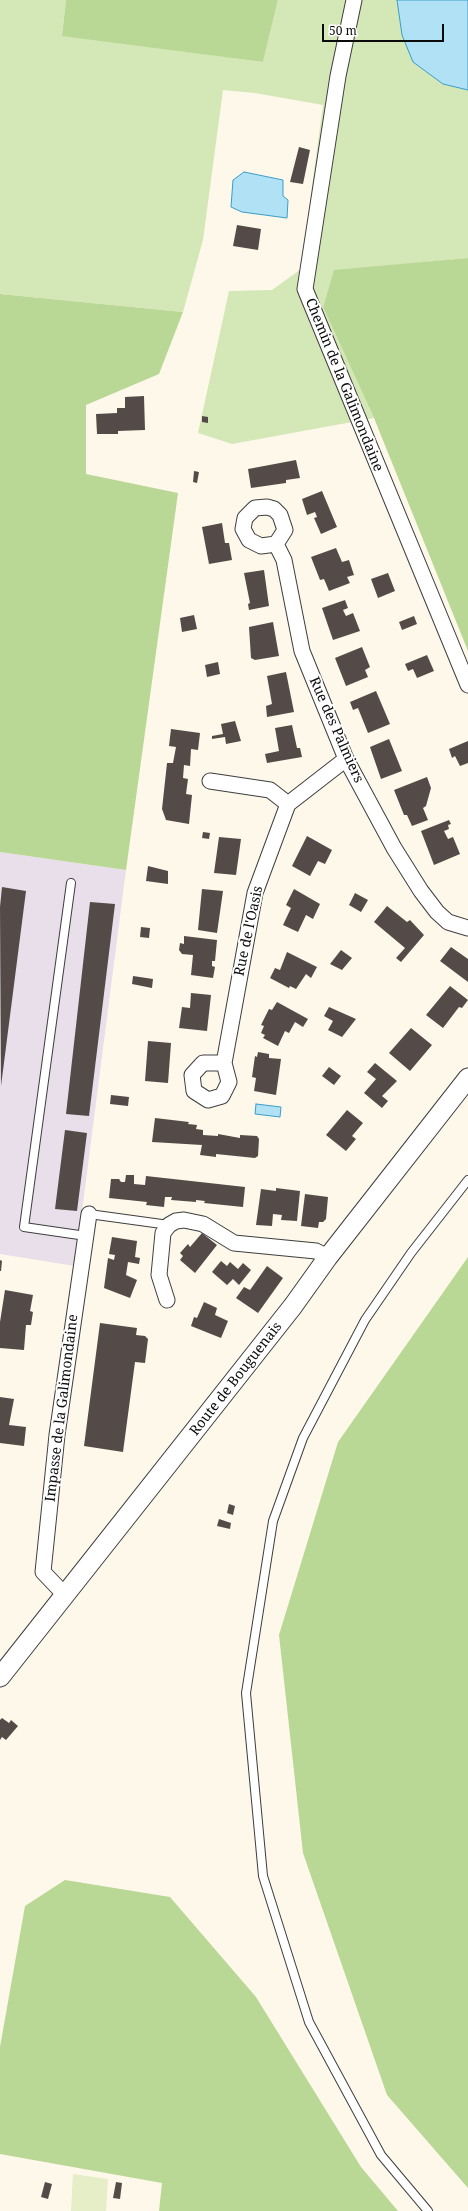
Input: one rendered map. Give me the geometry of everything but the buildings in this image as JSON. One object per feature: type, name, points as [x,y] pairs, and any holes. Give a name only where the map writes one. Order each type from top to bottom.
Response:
[{"type":"street","name":"Chemin de la Galimondaine","points":[[354,0],[338,76],[305,290],[468,684]]},
{"type":"street","name":"Rue des Palmiers","points":[[276,544],[284,560],[302,651],[346,759],[394,848],[425,896],[437,912],[448,922],[468,928]]},
{"type":"street","points":[[210,781],[270,790],[288,804],[346,759]]},
{"type":"street","name":"Rue de l'Oasis","points":[[224,1063],[255,893],[288,804]]},
{"type":"street","name":"Route de Bouguenais","points":[[0,1677],[292,1306],[328,1257],[468,1078]]},
{"type":"street","name":"Impasse de la Galimondaine","points":[[64,1594],[43,1572],[57,1435],[89,1214]]},
{"type":"street","points":[[167,1300],[159,1275],[163,1233],[169,1225],[184,1220],[203,1224],[234,1243],[316,1251],[328,1257]]},
{"type":"lane","points":[[71,883],[24,1226],[86,1236]]},
{"type":"lane","points":[[428,2211],[381,2155],[309,2022],[263,1876],[246,1693],[273,1521],[302,1438],[365,1320],[411,1253],[468,1180]]},
{"type":"lane","points":[[89,1214],[169,1225]]},
{"type":"shaded area","points":[[0,852],[126,870],[75,1266],[0,1254]]},
{"type":"green space","points":[[0,0],[66,0],[62,35],[263,62],[278,0],[397,0],[402,35],[443,84],[468,90],[468,258],[334,271],[323,307],[374,418],[232,444],[198,433],[229,291],[272,290],[301,269],[323,105],[255,93],[223,90],[203,240],[183,312],[0,294]]},
{"type":"green space","points":[[66,0],[278,0],[263,62],[62,36]]},
{"type":"green space","points":[[468,258],[468,651],[374,418],[323,307],[334,270]]},
{"type":"green space","points":[[0,294],[183,312],[159,374],[86,405],[86,474],[178,493],[126,870],[0,852]]},
{"type":"green space","points":[[468,1257],[468,2188],[387,2095],[303,1853],[279,1635],[338,1442]]},
{"type":"green space","points":[[65,1880],[170,1897],[256,1997],[361,2167],[398,2211],[159,2211],[162,2183],[0,2154],[0,2047],[25,1906]]},
{"type":"green space","points":[[73,2174],[108,2179],[106,2211],[71,2211]]},
{"type":"water","points":[[397,0],[468,0],[468,90],[443,84],[413,62],[402,35]]},
{"type":"water","points":[[244,172],[283,180],[283,196],[288,200],[287,218],[242,212],[231,207],[233,180]]},
{"type":"water","points":[[256,1104],[281,1107],[280,1117],[255,1114]]}]
